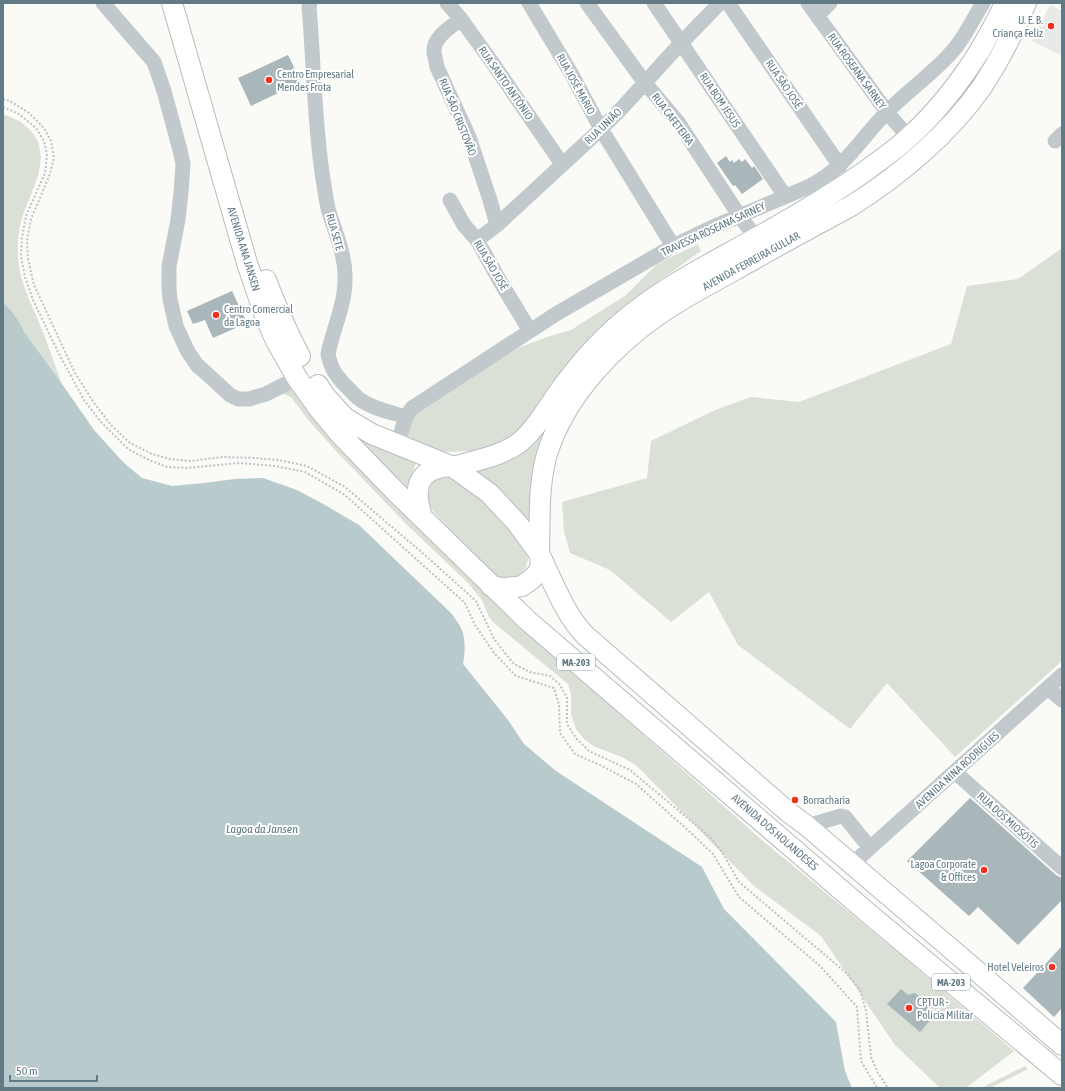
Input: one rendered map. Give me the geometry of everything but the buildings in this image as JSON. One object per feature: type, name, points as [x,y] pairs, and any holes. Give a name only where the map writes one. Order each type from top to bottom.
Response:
[{"type":"main road","name":"AVENIDA ANA JANSEN","points":[[172,3],[245,256],[264,313],[275,339],[297,378],[319,409],[338,432],[422,517]]},
{"type":"main road","name":"AVENIDA ANA JANSEN","points":[[186,3],[272,297],[290,338],[306,367],[325,396],[346,418],[372,434],[451,466]]},
{"type":"main road","name":"AVENIDA FERREIRA GULLAR","points":[[491,586],[503,588],[516,587],[527,583],[539,571],[541,562],[539,554],[542,479],[547,454],[560,423],[583,387],[599,367],[630,337],[660,313],[689,295],[743,255],[756,238],[841,188],[879,162],[909,138],[966,73],[988,37],[1005,3]]},
{"type":"main road","name":"AVENIDA FERREIRA GULLAR","points":[[422,517],[417,497],[418,486],[420,481],[428,472],[432,469],[492,456],[521,441],[533,429],[565,383],[584,360],[617,326],[648,302],[670,287],[857,202],[876,191],[918,157],[942,134],[981,88],[1020,19],[1026,3]]},
{"type":"main road","name":"MA-203","points":[[451,466],[489,493],[517,523],[539,554],[568,611],[580,630],[787,811],[807,826],[1062,1045]]},
{"type":"main road","name":"MA-203","points":[[422,517],[491,586]]},
{"type":"main road","name":"AVENIDA DOS HOLANDESES","points":[[491,586],[526,620],[868,913],[1062,1075]]},
{"type":"main road","points":[[664,737],[686,746],[831,870],[836,872],[845,870],[851,864]]},
{"type":"street","points":[[103,3],[154,62],[164,91],[180,150],[183,164],[182,192],[169,266],[168,287],[176,326],[188,352],[197,365],[230,395],[238,399],[249,399],[266,394],[297,378]]},
{"type":"street","name":"RUA SANTO ANTÔNIO","points":[[447,3],[461,19],[494,64],[562,164]]},
{"type":"street","name":"RUA JOSÉ MARIO","points":[[529,3],[571,73],[601,129],[673,246]]},
{"type":"street","name":"RUA CAFETEIRA","points":[[587,3],[645,83],[678,122],[739,215],[756,238]]},
{"type":"street","name":"RUA BOM JESUS","points":[[654,3],[785,196]]},
{"type":"street","name":"RUA UNIÃO","points":[[477,240],[497,225],[601,129],[720,3]]},
{"type":"street","name":"RUA SÃO JOSÉ","points":[[728,3],[840,166]]},
{"type":"street","name":"RUA ROSEANA SARNEY","points":[[808,3],[887,112],[909,138]]},
{"type":"street","points":[[817,16],[830,3]]},
{"type":"street","name":"TRAVESSA ROSEANA SARNEY","points":[[406,417],[412,408],[420,402],[556,314],[673,246],[713,226],[814,184],[840,166],[887,112],[929,76],[948,56],[965,35],[982,3]]},
{"type":"street","name":"RUA SETE","points":[[309,4],[316,129],[329,211],[340,249],[345,277],[345,291],[328,354],[335,374],[358,398],[375,407],[406,417]]},
{"type":"street","name":"RUA SÃO CRISTOVÃO","points":[[461,19],[440,36],[434,50],[438,67],[469,137],[497,225]]},
{"type":"street","name":"RUA SÃO JOSÉ","points":[[450,200],[464,225],[477,240],[530,331]]},
{"type":"street","points":[[397,445],[406,417]]},
{"type":"street","name":"AVENIDA NINA RODRIGUES","points":[[851,864],[1062,675]]},
{"type":"street","points":[[1048,688],[1062,700]]},
{"type":"street","name":"RUA DOS MIOSÓTIS","points":[[955,772],[1062,868]]},
{"type":"street","points":[[807,826],[841,816],[845,817],[870,848]]},
{"type":"path","points":[[3,99],[29,113],[44,128],[51,141],[54,158],[50,174],[31,219],[27,241],[28,259],[34,285],[75,373],[94,403],[111,425],[130,443],[152,454],[170,459],[190,461],[223,457],[278,460],[307,466],[345,487],[476,601],[494,639],[514,664],[530,672],[550,676],[560,685],[567,698],[566,724],[576,738],[589,751],[630,770],[710,837],[722,852],[739,882],[845,972],[860,989],[866,1011],[871,1057],[878,1074],[888,1088]]},
{"type":"path","points":[[3,106],[19,114],[36,128],[44,141],[47,155],[45,173],[26,216],[22,237],[22,256],[25,277],[59,354],[84,400],[101,422],[128,449],[167,467],[187,468],[239,463],[275,466],[305,472],[345,494],[465,603],[475,625],[494,653],[516,676],[554,688],[559,705],[560,733],[575,754],[636,784],[690,832],[713,854],[739,897],[820,966],[857,1007],[862,1060],[877,1088]]},
{"type":"shaded area","name":"U. E. B. Criança Feliz","points":[[1050,5],[1062,11],[1062,56],[1032,41]]},
{"type":"shaded area","points":[[3,114],[22,123],[33,134],[39,146],[41,158],[39,171],[21,222],[18,240],[18,259],[25,290],[62,384],[25,333],[18,320],[3,302]]},
{"type":"shaded area","points":[[698,244],[701,251],[641,294],[593,334],[552,383],[517,434],[497,445],[472,451],[444,452],[404,441],[417,410],[500,355],[547,337],[571,330],[626,295],[657,264]]},
{"type":"shaded area","points":[[1062,248],[1062,661],[955,757],[887,683],[850,729],[738,645],[709,592],[671,622],[610,570],[570,553],[564,531],[562,502],[647,478],[651,441],[715,410],[751,397],[799,402],[951,344],[967,286],[1018,279]]},
{"type":"shaded area","points":[[294,390],[513,619],[763,841],[1014,1051],[966,1088],[940,1088],[895,1045],[821,936],[754,886],[636,765],[622,757],[595,747],[585,740],[576,729],[571,714],[571,694],[568,684],[493,622],[489,617],[482,600],[468,583],[404,522],[336,451],[309,421],[291,397],[281,393]]},
{"type":"shaded area","points":[[546,424],[550,433],[535,530],[468,469]]},
{"type":"shaded area","points":[[358,435],[417,460],[405,493],[359,446]]},
{"type":"shaded area","points":[[438,476],[453,478],[483,499],[508,523],[529,553],[526,568],[518,578],[506,580],[493,575],[427,505],[428,482]]},
{"type":"shaded area","points":[[1025,1066],[1028,1069],[994,1086],[993,1088],[981,1088]]},
{"type":"water","name":"Lagoa da Jansen","points":[[3,302],[18,320],[25,333],[94,430],[124,463],[142,478],[172,486],[235,479],[263,478],[297,490],[359,525],[452,614],[461,628],[464,637],[465,651],[463,664],[508,720],[524,744],[556,771],[702,867],[724,909],[836,1022],[845,1071],[852,1088],[3,1088]]},
{"type":"place","name":"U. E. B. Criança Feliz","points":[[1051,26]]},
{"type":"place","name":"Centro Empresarial Mendes Frota","points":[[269,80]]},
{"type":"place","name":"Centro Comercial da Lagoa","points":[[216,315]]},
{"type":"place","name":"Borracharia","points":[[795,800]]},
{"type":"place","name":"Lagoa Corporate & Offices","points":[[984,870]]},
{"type":"place","name":"Hotel Veleiros","points":[[1052,967]]},
{"type":"place","name":"CPTUR - Polícia Militar","points":[[909,1008]]}]
